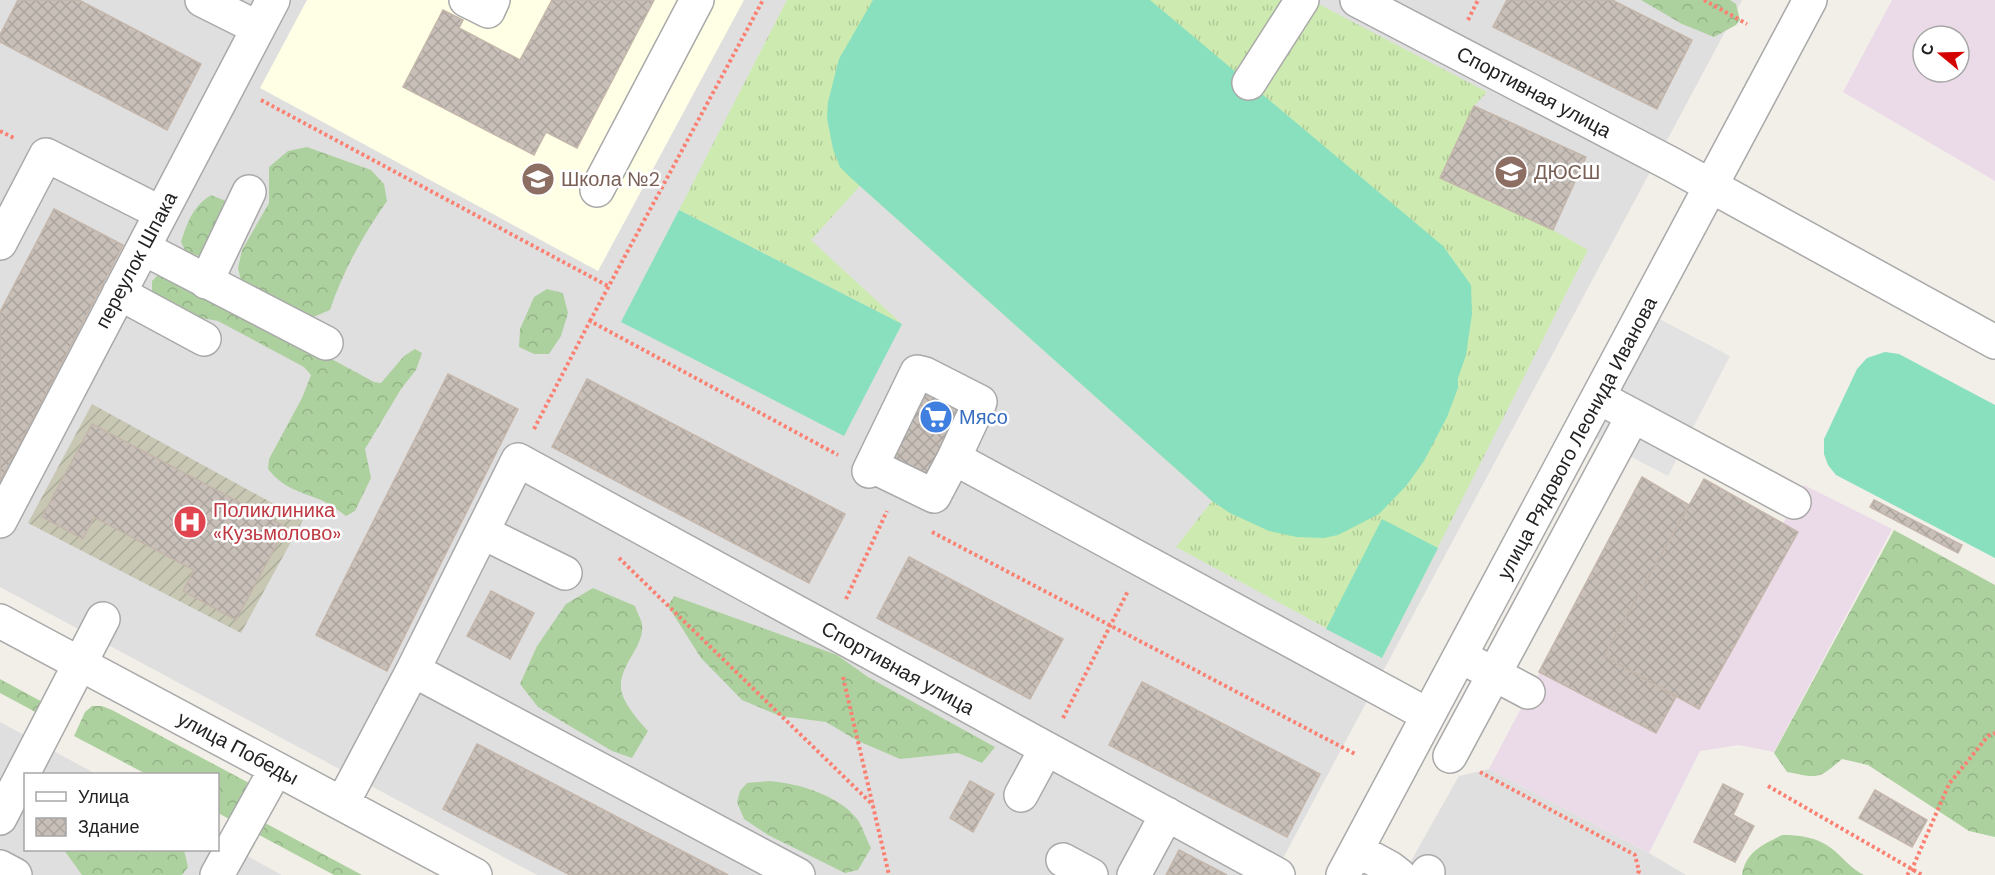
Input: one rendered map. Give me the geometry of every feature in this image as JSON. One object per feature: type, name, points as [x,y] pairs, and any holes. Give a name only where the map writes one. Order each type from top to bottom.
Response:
[{"type":"street","points":[[202,0],[258,28]]},
{"type":"street","name":"переулок Шпака","points":[[0,521],[273,0]]},
{"type":"street","points":[[466,0],[488,11],[494,0]]},
{"type":"street","points":[[597,190],[696,0]]},
{"type":"street","points":[[1249,83],[1302,0]]},
{"type":"street","name":"Спортивная улица","points":[[1357,0],[1710,186],[1995,342]]},
{"type":"street","name":"улица Рядового Леонида Иванова","points":[[1350,862],[1810,0]]},
{"type":"street","points":[[0,243],[46,155],[161,213]]},
{"type":"street","points":[[206,282],[249,192]]},
{"type":"street","points":[[143,248],[326,343]]},
{"type":"street","points":[[119,293],[204,339]]},
{"type":"street","points":[[916,372],[925,374],[980,402],[954,458],[934,496],[870,469],[916,372]]},
{"type":"street","points":[[1598,398],[1794,502]]},
{"type":"street","points":[[1450,756],[1633,416]]},
{"type":"street","points":[[954,458],[1428,715]]},
{"type":"street","points":[[342,804],[413,670],[518,460]]},
{"type":"street","name":"Спортивная улица","points":[[518,460],[1278,875]]},
{"type":"street","points":[[482,532],[565,573]]},
{"type":"street","points":[[0,818],[102,619]]},
{"type":"street","name":"улица Победы","points":[[0,621],[475,875]]},
{"type":"street","points":[[1460,656],[1528,693]]},
{"type":"street","points":[[413,670],[798,875]]},
{"type":"street","points":[[1021,795],[1047,749]]},
{"type":"street","points":[[217,875],[276,769]]},
{"type":"street","points":[[1134,875],[1167,814]]},
{"type":"street","points":[[1350,862],[1418,874]]},
{"type":"street","points":[[0,867],[15,875]]},
{"type":"path","points":[[518,460],[608,286],[763,0]]},
{"type":"path","points":[[1704,0],[1747,24]]},
{"type":"path","points":[[260,100],[608,286]]},
{"type":"path","points":[[590,321],[870,469],[890,484],[894,494],[831,631],[890,875]]},
{"type":"path","points":[[930,531],[1357,755]]},
{"type":"path","points":[[618,557],[873,805]]},
{"type":"path","points":[[1047,749],[1143,561]]},
{"type":"path","points":[[1907,875],[1912,869],[1948,784],[1988,736],[1995,733]]},
{"type":"path","points":[[1450,756],[1635,855],[1639,871],[1637,875]]},
{"type":"path","points":[[1768,786],[1922,875]]},
{"type":"shaded area","points":[[0,0],[1742,0],[1274,875],[537,875],[0,587]]},
{"type":"shaded area","name":"Школа №2","points":[[307,0],[744,0],[598,271],[260,88]]},
{"type":"shaded area","points":[[1892,0],[1995,0],[1995,181],[1843,92]]},
{"type":"shaded area","points":[[1644,311],[1730,356],[1668,476],[1580,430]]},
{"type":"shaded area","name":"Поликлиника «Кузьмолово»","points":[[92,404],[303,520],[241,633],[28,523]]},
{"type":"shaded area","points":[[1642,477],[1689,504],[1704,479],[1783,523],[1804,485],[1892,529],[1774,752],[1739,745],[1700,751],[1649,853],[1489,769]]},
{"type":"shaded area","points":[[0,722],[94,773],[24,773],[24,851],[219,851],[219,841],[282,875],[0,875]]},
{"type":"shaded area","points":[[1489,769],[1649,853],[1686,875],[1403,875],[1459,776]]},
{"type":"green space","points":[[787,0],[1311,0],[1487,92],[1474,106],[1440,178],[1553,230],[1588,250],[1382,658],[1176,547],[1212,501],[860,186],[811,240],[902,324],[679,210]]},
{"type":"green space","points":[[873,0],[1150,0],[1443,246],[1471,285],[1472,314],[1466,355],[1458,378],[1458,388],[1447,417],[1424,461],[1406,486],[1379,514],[1338,535],[1324,538],[1297,537],[1269,531],[1230,513],[1212,501],[851,178],[840,167],[833,149],[827,118],[828,102],[839,59]]},
{"type":"green space","points":[[1641,0],[1730,0],[1736,4],[1740,20],[1736,25],[1714,37],[1682,24]]},
{"type":"green space","points":[[307,147],[371,170],[384,184],[387,201],[354,254],[330,310],[311,318],[241,281],[238,268],[242,250],[269,203],[269,167],[288,151]]},
{"type":"green space","points":[[211,195],[226,201],[203,257],[186,252],[181,242],[195,210]]},
{"type":"green space","points":[[679,210],[902,324],[844,436],[621,322]]},
{"type":"green space","points":[[160,273],[374,382],[381,383],[404,356],[415,349],[422,353],[416,370],[401,389],[365,449],[371,478],[355,511],[346,516],[334,507],[286,485],[268,469],[269,459],[302,398],[311,375],[304,367],[218,321],[196,317],[166,302],[152,291],[152,281]]},
{"type":"green space","points":[[547,289],[563,293],[568,313],[561,336],[549,354],[534,354],[519,347],[520,329],[534,297]]},
{"type":"green space","points":[[1885,352],[1899,354],[1995,405],[1995,558],[1836,475],[1828,465],[1824,454],[1824,439],[1857,369],[1867,358]]},
{"type":"green space","points":[[1382,519],[1438,548],[1382,658],[1326,629]]},
{"type":"green space","points":[[1894,530],[1995,585],[1995,837],[1969,831],[1868,765],[1842,759],[1828,771],[1812,776],[1787,772],[1774,753]]},
{"type":"green space","points":[[593,588],[635,606],[642,624],[640,640],[624,671],[621,687],[627,704],[648,731],[632,758],[612,751],[538,707],[520,684],[537,646],[566,604]]},
{"type":"green space","points":[[674,596],[837,655],[868,677],[995,747],[982,763],[958,753],[900,759],[858,741],[826,722],[780,716],[742,700],[701,658],[668,606]]},
{"type":"green space","points":[[0,679],[46,704],[41,715],[0,693]]},
{"type":"green space","points":[[92,706],[102,706],[112,710],[251,784],[237,808],[362,875],[334,875],[219,814],[219,773],[144,773],[74,736],[85,712]]},
{"type":"green space","points":[[769,781],[792,784],[817,792],[840,803],[849,811],[859,822],[871,848],[858,870],[845,873],[768,835],[744,819],[737,802],[740,791],[747,783]]},
{"type":"green space","points":[[1782,835],[1801,836],[1820,841],[1864,875],[1742,875],[1751,854]]},
{"type":"green space","points":[[65,851],[184,851],[188,867],[182,875],[82,875]]},
{"type":"building","points":[[18,0],[79,0],[201,64],[167,130],[0,42],[0,35]]},
{"type":"building","name":"Школа №2","points":[[552,0],[654,0],[577,148],[546,132],[534,155],[403,87],[443,10],[463,20],[459,28],[520,60]]},
{"type":"building","points":[[1507,0],[1612,0],[1692,40],[1657,109],[1493,27]]},
{"type":"building","name":"ДЮСШ","points":[[1474,106],[1586,157],[1553,230],[1440,178]]},
{"type":"building","points":[[54,209],[123,245],[0,482],[0,312]]},
{"type":"building","points":[[448,374],[518,409],[387,671],[316,635]]},
{"type":"building","points":[[587,379],[845,514],[809,583],[552,447]]},
{"type":"building","points":[[924,384],[968,406],[931,481],[887,459]]},
{"type":"building","name":"Поликлиника «Кузьмолово»","points":[[92,424],[286,527],[236,620],[183,591],[194,570],[94,517],[83,539],[42,517]]},
{"type":"building","points":[[1642,477],[1689,505],[1604,656],[1676,697],[1656,733],[1539,672]]},
{"type":"building","points":[[1704,479],[1798,532],[1699,709],[1604,656]]},
{"type":"building","points":[[1874,500],[1962,545],[1958,553],[1870,507]]},
{"type":"building","points":[[909,557],[1063,639],[1030,699],[877,618]]},
{"type":"building","points":[[491,591],[534,613],[510,659],[467,636]]},
{"type":"building","points":[[1142,682],[1320,774],[1287,837],[1109,745]]},
{"type":"building","points":[[477,744],[728,875],[570,875],[443,809]]},
{"type":"building","points":[[970,781],[994,794],[973,832],[950,818]]},
{"type":"building","points":[[1723,784],[1743,794],[1733,815],[1754,826],[1735,862],[1694,842]]},
{"type":"building","points":[[1875,790],[1927,820],[1912,847],[1859,818]]},
{"type":"building","points":[[1179,850],[1227,875],[1166,875]]},
{"type":"place","name":"ДЮСШ","points":[[1511,172]]},
{"type":"place","name":"Школа №2","points":[[538,179]]},
{"type":"place","name":"Мясо","points":[[936,417]]},
{"type":"place","name":"Поликлиника «Кузьмолово»","points":[[190,522]]}]
